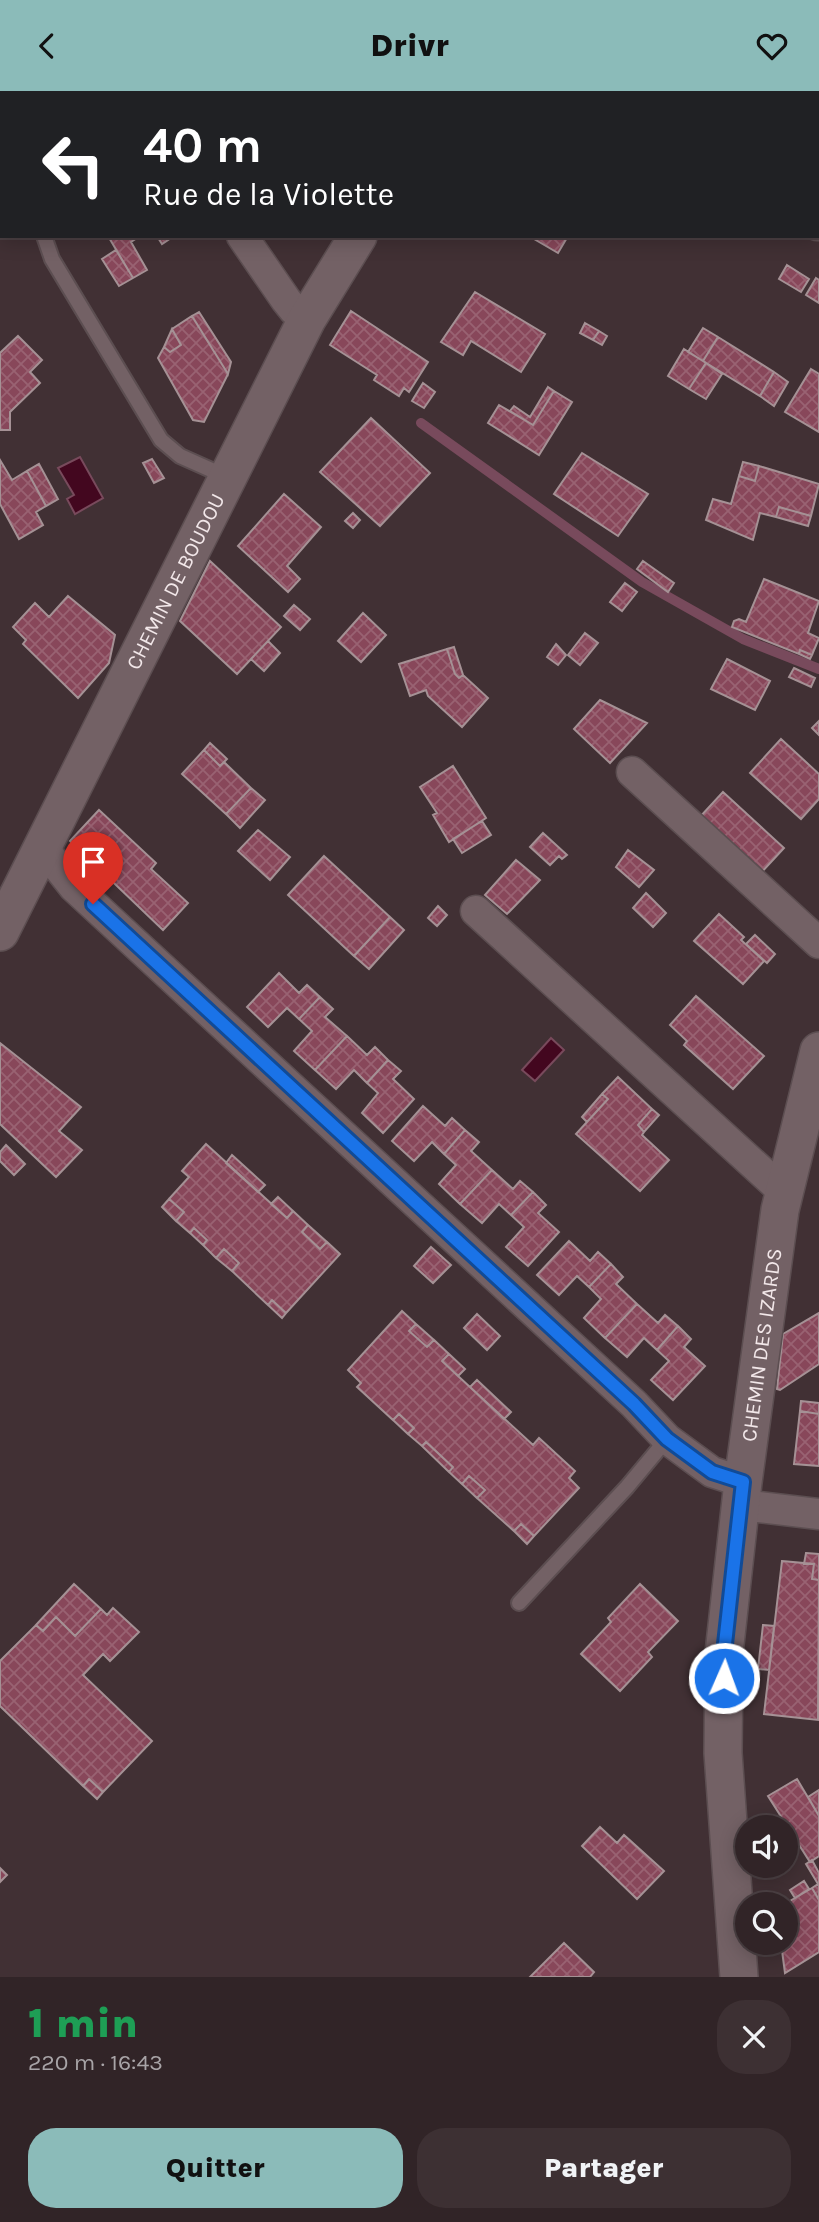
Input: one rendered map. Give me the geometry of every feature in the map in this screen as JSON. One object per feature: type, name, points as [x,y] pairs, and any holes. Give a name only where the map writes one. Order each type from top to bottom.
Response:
[{"type":"street","points":[[243,238],[286,300],[307,319]]},
{"type":"street","name":"CHEMIN DE BOUDOU","points":[[0,932],[307,319],[357,238]]},
{"type":"street","points":[[632,772],[819,943]]},
{"type":"street","points":[[40,851],[51,858],[75,887],[634,1404],[667,1439],[742,1493],[819,1514]]},
{"type":"street","points":[[476,911],[784,1192]]},
{"type":"street","name":"CHEMIN DES IZARDS","points":[[739,1977],[723,1740],[724,1653],[742,1493],[780,1210],[819,1051]]},
{"type":"lane","points":[[45,238],[52,260],[161,440],[180,456],[227,477]]},
{"type":"lane","points":[[519,1603],[627,1487],[667,1439]]},
{"type":"shaded area","points":[[80,457],[103,498],[75,514],[67,499],[74,495],[58,468]]},
{"type":"shaded area","points":[[551,1038],[564,1050],[535,1081],[522,1070]]},
{"type":"building","points":[[109,238],[137,238],[131,242],[147,270],[133,278]]},
{"type":"building","points":[[158,238],[171,238],[162,244]]},
{"type":"building","points":[[532,238],[567,238],[558,253]]},
{"type":"building","points":[[116,250],[133,278],[119,286],[102,259]]},
{"type":"building","points":[[787,265],[809,279],[801,292],[779,279]]},
{"type":"building","points":[[816,278],[819,280],[819,303],[806,295]]},
{"type":"building","points":[[475,292],[545,334],[521,372],[471,341],[463,355],[441,342]]},
{"type":"building","points":[[351,311],[428,362],[409,392],[404,388],[399,396],[374,380],[377,375],[330,345]]},
{"type":"building","points":[[199,312],[231,362],[228,374],[192,316]]},
{"type":"building","points":[[192,316],[228,374],[204,422],[193,420],[158,358],[164,347],[170,352],[181,345],[172,329]]},
{"type":"building","points":[[585,323],[599,331],[593,340],[580,333]]},
{"type":"building","points":[[703,328],[718,337],[703,361],[688,352]]},
{"type":"building","points":[[172,329],[181,345],[170,352],[164,347]]},
{"type":"building","points":[[599,331],[607,336],[602,345],[593,340]]},
{"type":"building","points":[[18,336],[42,360],[30,372],[40,383],[10,412],[10,430],[0,430],[0,353]]},
{"type":"building","points":[[718,337],[774,372],[760,396],[703,361]]},
{"type":"building","points":[[684,349],[706,363],[689,389],[668,376]]},
{"type":"building","points":[[706,363],[722,374],[706,399],[689,389]]},
{"type":"building","points":[[811,369],[819,374],[819,432],[785,412]]},
{"type":"building","points":[[774,372],[788,382],[774,406],[760,396]]},
{"type":"building","points":[[423,383],[435,392],[424,408],[412,401]]},
{"type":"building","points":[[548,387],[554,391],[533,425],[510,411],[514,406],[530,417]]},
{"type":"building","points":[[554,391],[572,402],[539,455],[488,423],[499,405],[533,425]]},
{"type":"building","points":[[371,418],[430,473],[380,526],[320,472]]},
{"type":"building","points":[[582,453],[648,494],[618,536],[554,494]]},
{"type":"building","points":[[152,459],[164,478],[154,483],[143,463]]},
{"type":"building","points":[[0,460],[12,480],[27,471],[46,506],[36,512],[43,525],[19,539],[0,504]]},
{"type":"building","points":[[743,462],[759,466],[755,481],[739,476]]},
{"type":"building","points":[[39,464],[58,499],[46,506],[27,471]]},
{"type":"building","points":[[759,466],[819,484],[811,516],[779,507],[776,517],[760,513],[753,540],[706,520],[713,499],[731,504],[739,476],[755,481]]},
{"type":"building","points":[[284,494],[321,527],[287,566],[300,579],[288,592],[238,546]]},
{"type":"building","points":[[779,507],[811,516],[808,526],[776,517]]},
{"type":"building","points":[[353,513],[360,520],[353,528],[345,521]]},
{"type":"building","points":[[210,561],[281,627],[237,674],[180,621]]},
{"type":"building","points":[[643,561],[674,583],[668,592],[637,569]]},
{"type":"building","points":[[764,579],[819,601],[808,633],[819,638],[812,655],[800,650],[799,654],[732,627],[734,621],[739,619],[746,622]]},
{"type":"building","points":[[625,583],[637,592],[622,611],[610,602]]},
{"type":"building","points":[[68,596],[115,635],[109,663],[78,698],[23,644],[26,640],[13,627],[35,603],[49,617]]},
{"type":"building","points":[[294,605],[310,619],[300,630],[284,616]]},
{"type":"building","points":[[363,613],[386,635],[361,662],[338,641]]},
{"type":"building","points":[[585,633],[598,643],[580,665],[568,655]]},
{"type":"building","points":[[268,641],[280,653],[264,671],[251,659]]},
{"type":"building","points":[[556,644],[566,655],[558,665],[547,657]]},
{"type":"building","points":[[454,647],[463,675],[459,678],[455,674],[447,649]]},
{"type":"building","points":[[447,649],[455,674],[459,678],[463,675],[488,698],[462,727],[428,696],[426,690],[410,696],[399,664]]},
{"type":"building","points":[[800,650],[812,655],[810,659],[799,654]]},
{"type":"building","points":[[727,659],[770,681],[755,710],[711,689]]},
{"type":"building","points":[[794,668],[815,678],[811,687],[789,677]]},
{"type":"building","points":[[600,700],[647,723],[610,763],[574,729]]},
{"type":"building","points":[[819,721],[819,735],[812,728]]},
{"type":"building","points":[[781,739],[819,774],[819,799],[801,819],[750,773]]},
{"type":"building","points":[[210,743],[227,759],[220,766],[204,750]]},
{"type":"building","points":[[204,750],[220,766],[224,762],[251,788],[226,814],[182,774]]},
{"type":"building","points":[[453,766],[486,818],[449,842],[433,815],[437,813],[420,787]]},
{"type":"building","points":[[251,788],[265,800],[240,828],[226,814]]},
{"type":"building","points":[[723,792],[784,848],[760,874],[699,818]]},
{"type":"building","points":[[99,810],[156,863],[151,869],[188,903],[163,930],[70,841]]},
{"type":"building","points":[[482,821],[491,835],[462,853],[453,839]]},
{"type":"building","points":[[258,830],[290,857],[270,880],[238,851]]},
{"type":"building","points":[[543,833],[567,855],[562,859],[559,856],[550,865],[530,847]]},
{"type":"building","points":[[628,850],[654,870],[639,887],[616,867]]},
{"type":"building","points":[[324,856],[390,917],[354,956],[288,895]]},
{"type":"building","points":[[516,860],[540,880],[507,914],[485,895]]},
{"type":"building","points":[[646,893],[666,913],[653,927],[633,908]]},
{"type":"building","points":[[438,906],[447,915],[437,926],[428,918]]},
{"type":"building","points":[[719,914],[744,937],[741,940],[764,961],[743,984],[694,941]]},
{"type":"building","points":[[390,917],[404,930],[369,969],[354,956]]},
{"type":"building","points":[[755,935],[775,954],[767,963],[746,944]]},
{"type":"building","points":[[279,973],[299,993],[307,985],[320,997],[299,1019],[287,1008],[268,1027],[247,1007]]},
{"type":"building","points":[[696,996],[764,1056],[733,1089],[684,1045],[687,1041],[670,1025]]},
{"type":"building","points":[[320,997],[333,1009],[325,1017],[347,1036],[315,1070],[294,1051],[312,1031],[299,1019]]},
{"type":"building","points":[[347,1036],[367,1055],[375,1047],[388,1060],[367,1083],[354,1070],[336,1089],[315,1070]]},
{"type":"building","points":[[0,1043],[81,1107],[59,1131],[82,1150],[56,1177],[0,1124]]},
{"type":"building","points":[[388,1060],[401,1071],[393,1079],[414,1099],[383,1133],[362,1113],[378,1093],[367,1083]]},
{"type":"building","points":[[618,1077],[652,1109],[638,1125],[644,1132],[642,1135],[669,1160],[640,1191],[576,1134],[608,1099],[602,1094]]},
{"type":"building","points":[[602,1094],[608,1099],[587,1122],[582,1117]]},
{"type":"building","points":[[423,1106],[445,1126],[452,1118],[465,1130],[444,1154],[432,1142],[414,1161],[392,1141]]},
{"type":"building","points":[[652,1109],[659,1115],[644,1132],[638,1125]]},
{"type":"building","points":[[465,1130],[479,1142],[471,1151],[492,1170],[460,1204],[439,1184],[456,1165],[444,1154]]},
{"type":"building","points":[[206,1144],[287,1218],[293,1211],[308,1225],[302,1232],[320,1249],[327,1242],[340,1254],[286,1313],[272,1300],[268,1305],[232,1271],[239,1263],[224,1249],[216,1258],[203,1245],[207,1240],[194,1228],[190,1233],[176,1221],[184,1212],[169,1199],[189,1177],[182,1171]]},
{"type":"building","points":[[6,1145],[25,1164],[14,1175],[0,1161],[0,1152]]},
{"type":"building","points":[[232,1155],[265,1185],[258,1192],[226,1163]]},
{"type":"building","points":[[492,1170],[513,1189],[520,1181],[533,1192],[511,1215],[499,1204],[482,1223],[460,1204]]},
{"type":"building","points":[[533,1192],[546,1205],[538,1213],[559,1232],[528,1266],[506,1247],[524,1227],[511,1215]]},
{"type":"building","points":[[278,1197],[293,1211],[287,1218],[271,1204]]},
{"type":"building","points":[[169,1199],[184,1212],[176,1221],[162,1207]]},
{"type":"building","points":[[308,1225],[327,1242],[320,1249],[302,1232]]},
{"type":"building","points":[[194,1228],[207,1240],[203,1245],[190,1233]]},
{"type":"building","points":[[569,1241],[590,1261],[598,1252],[611,1264],[589,1287],[577,1276],[559,1295],[537,1275]]},
{"type":"building","points":[[431,1247],[451,1265],[433,1283],[414,1266]]},
{"type":"building","points":[[224,1249],[239,1263],[232,1271],[216,1258]]},
{"type":"building","points":[[611,1264],[623,1277],[616,1284],[637,1304],[605,1338],[584,1318],[601,1299],[589,1287]]},
{"type":"building","points":[[272,1300],[286,1313],[282,1318],[268,1305]]},
{"type":"building","points":[[637,1304],[658,1323],[665,1315],[678,1326],[657,1350],[644,1338],[627,1357],[605,1338]]},
{"type":"building","points":[[402,1311],[416,1324],[409,1331],[427,1347],[434,1340],[449,1354],[442,1361],[458,1376],[533,1445],[539,1438],[575,1471],[569,1478],[579,1488],[534,1536],[521,1524],[514,1531],[477,1498],[485,1490],[469,1476],[462,1484],[449,1472],[453,1467],[426,1442],[422,1446],[408,1434],[414,1428],[399,1414],[393,1420],[357,1387],[361,1383],[348,1370]]},
{"type":"building","points":[[819,1313],[819,1364],[780,1390],[777,1389],[783,1334]]},
{"type":"building","points":[[477,1314],[500,1336],[487,1350],[464,1328]]},
{"type":"building","points":[[416,1324],[434,1340],[427,1347],[409,1331]]},
{"type":"building","points":[[678,1326],[691,1339],[684,1347],[705,1366],[673,1400],[651,1380],[669,1361],[657,1350]]},
{"type":"building","points":[[449,1354],[465,1369],[458,1376],[442,1361]]},
{"type":"building","points":[[477,1380],[511,1412],[504,1419],[470,1387]]},
{"type":"building","points":[[801,1401],[819,1403],[819,1414],[800,1411]]},
{"type":"building","points":[[800,1411],[819,1414],[819,1466],[794,1464]]},
{"type":"building","points":[[399,1414],[414,1428],[408,1434],[393,1420]]},
{"type":"building","points":[[426,1442],[453,1467],[449,1472],[422,1446]]},
{"type":"building","points":[[469,1476],[485,1490],[477,1498],[462,1484]]},
{"type":"building","points":[[521,1524],[534,1536],[527,1544],[514,1531]]},
{"type":"building","points":[[806,1553],[819,1554],[819,1580],[812,1579],[814,1564],[804,1564]]},
{"type":"building","points":[[782,1561],[814,1564],[812,1579],[819,1580],[818,1720],[764,1714]]},
{"type":"building","points":[[74,1584],[101,1609],[75,1636],[56,1617],[43,1631],[36,1625]]},
{"type":"building","points":[[640,1584],[678,1621],[648,1652],[652,1657],[620,1691],[581,1654],[611,1622],[608,1618]]},
{"type":"building","points":[[113,1608],[139,1632],[110,1661],[103,1654],[83,1675],[152,1741],[103,1792],[89,1779],[83,1786],[0,1706],[0,1661],[36,1625],[43,1631],[56,1617],[75,1636],[101,1609],[107,1615]]},
{"type":"building","points":[[763,1625],[774,1626],[769,1670],[758,1669]]},
{"type":"building","points":[[89,1779],[103,1792],[97,1799],[83,1786]]},
{"type":"building","points":[[797,1779],[819,1816],[819,1856],[810,1862],[798,1843],[798,1815],[780,1815],[768,1796]]},
{"type":"building","points":[[819,1790],[819,1816],[808,1797]]},
{"type":"building","points":[[600,1827],[617,1843],[624,1835],[664,1871],[637,1899],[582,1846]]},
{"type":"building","points":[[812,1860],[819,1873],[819,1900],[812,1888],[818,1884],[806,1864]]},
{"type":"building","points":[[0,1868],[7,1875],[0,1882]]},
{"type":"building","points":[[804,1881],[809,1889],[798,1896],[798,1892],[790,1890]]},
{"type":"building","points":[[812,1888],[819,1900],[819,1952],[785,1973],[783,1955],[798,1955],[798,1896]]},
{"type":"building","points":[[564,1943],[594,1972],[590,1977],[530,1977]]},
{"type":"waterway","points":[[421,423],[642,582],[743,639],[819,669]]},
{"type":"route","points":[[93,904],[383,1170],[634,1404],[667,1439],[712,1472],[743,1482],[724,1653],[724,1678]]}]
